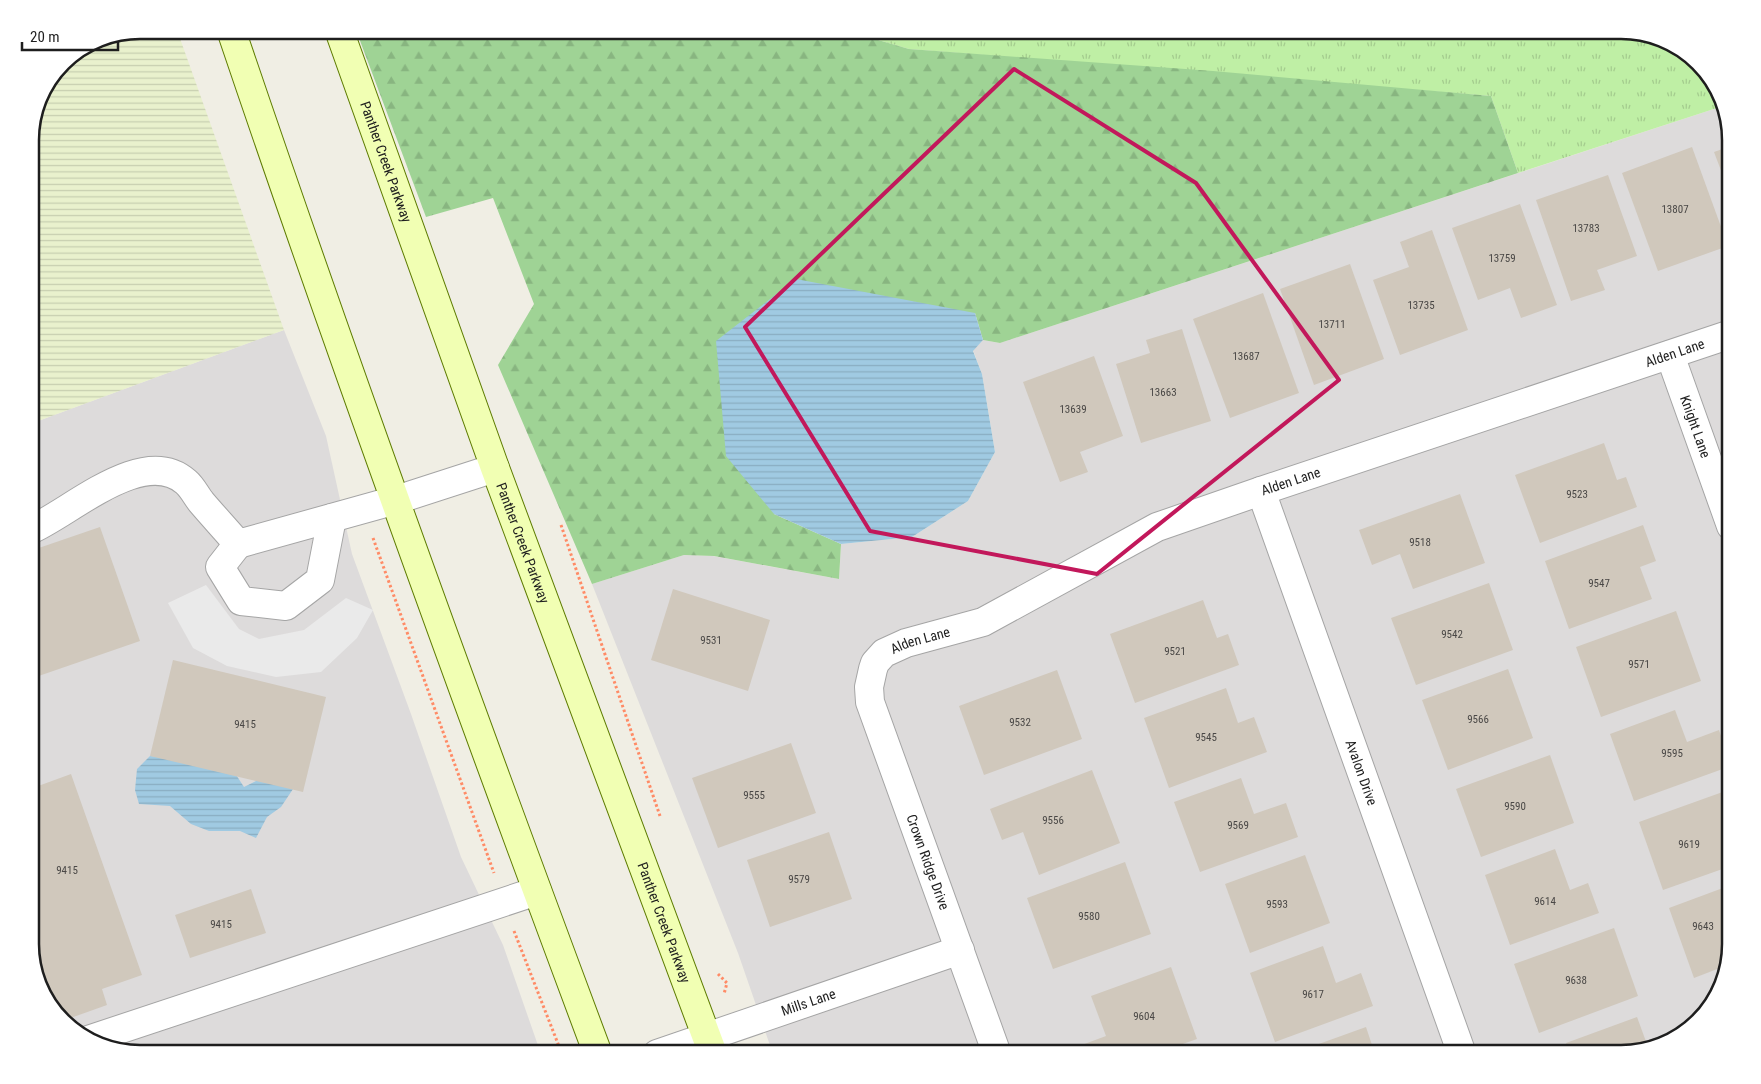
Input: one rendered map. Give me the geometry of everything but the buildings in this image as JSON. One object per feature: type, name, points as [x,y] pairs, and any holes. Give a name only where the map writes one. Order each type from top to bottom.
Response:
[{"type":"main road","points":[[234,39],[396,500],[595,1045]]},
{"type":"main road","name":"Panther Creek Parkway","points":[[342,39],[495,468],[710,1045]]},
{"type":"street","name":"Alden Lane","points":[[873,669],[880,657],[891,650],[906,643],[983,622],[1157,527],[1722,337]]},
{"type":"street","name":"Knight Lane","points":[[1670,355],[1722,501]]},
{"type":"street","points":[[332,518],[320,580],[286,606],[241,601],[220,567],[238,544],[332,518],[363,510],[495,468]]},
{"type":"street","points":[[39,526],[123,477],[142,471],[156,470],[184,480],[238,544]]},
{"type":"street","name":"Avalon Drive","points":[[1261,491],[1459,1045]]},
{"type":"street","name":"Crown Ridge Drive","points":[[873,669],[869,687],[870,702],[994,1045]]},
{"type":"street","points":[[98,1037],[537,891]]},
{"type":"street","name":"Mills Lane","points":[[710,1045],[736,1026],[960,950]]},
{"type":"path","points":[[363,510],[504,902],[559,1045]]},
{"type":"path","points":[[561,525],[660,816]]},
{"type":"path","points":[[716,972],[727,983],[724,993],[736,1026]]},
{"type":"highlighted area","points":[[1014,69],[1196,183],[1339,380],[1097,574],[870,531],[745,327]]},
{"type":"shaded area","points":[[1717,108],[1722,133],[1722,945],[1719,971],[1715,983],[1709,995],[1693,1016],[1672,1032],[1660,1038],[1648,1042],[1622,1045],[770,1045],[738,953],[592,584],[684,555],[713,556],[839,579],[841,544],[912,537],[968,501],[995,452],[982,374],[973,350],[983,340],[1000,343]]},
{"type":"shaded area","points":[[284,330],[326,436],[352,554],[461,857],[503,945],[538,1045],[126,1044],[113,1042],[89,1032],[68,1016],[56,1001],[44,977],[39,951],[39,421]]},
{"type":"shaded area","points":[[206,585],[239,629],[259,639],[304,630],[346,598],[373,610],[357,638],[321,672],[276,677],[227,666],[193,648],[168,603]]},
{"type":"green space","points":[[139,39],[180,39],[284,330],[39,421],[39,133],[42,113],[52,89],[64,73],[78,60],[89,52],[113,42]]},
{"type":"green space","points":[[359,39],[875,39],[909,49],[1213,71],[1491,96],[1518,173],[1000,343],[983,340],[975,313],[774,514],[841,544],[839,579],[714,556],[684,555],[592,584],[498,365],[534,304],[493,198],[426,217]]},
{"type":"green space","points":[[875,39],[1622,39],[1648,42],[1678,56],[1705,83],[1717,108],[1518,173],[1491,96],[909,49]]},
{"type":"water","points":[[796,279],[975,313],[983,340],[973,351],[982,374],[995,452],[968,501],[912,537],[841,544],[774,514],[726,456],[716,341]]},
{"type":"water","points":[[150,756],[229,764],[244,787],[256,781],[299,780],[281,807],[267,817],[256,838],[240,831],[209,831],[191,824],[170,806],[139,804],[135,790],[137,769]]}]
